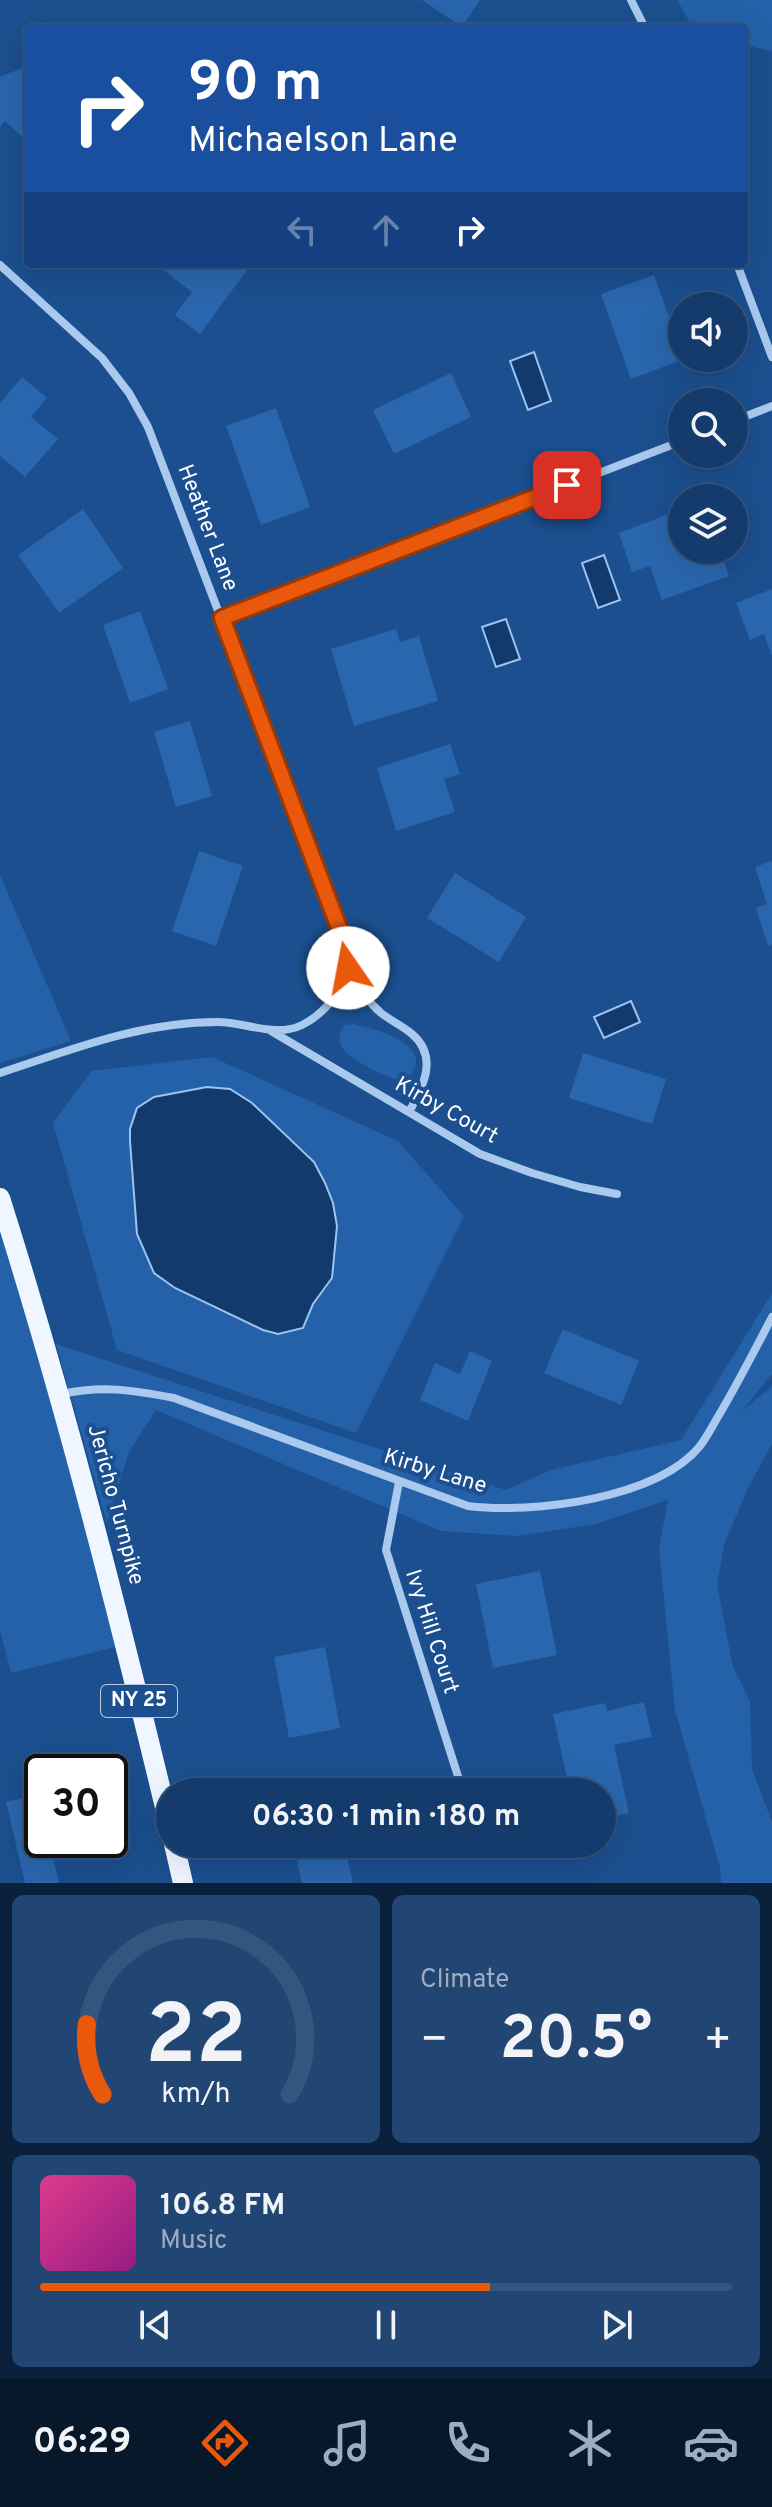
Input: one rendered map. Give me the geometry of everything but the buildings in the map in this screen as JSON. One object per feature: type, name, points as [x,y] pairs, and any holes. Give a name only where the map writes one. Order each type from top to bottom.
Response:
[{"type":"main road","name":"Jericho Turnpike","points":[[0,1198],[60,1394],[112,1587],[158,1778]]},
{"type":"main road","points":[[177,1858],[183,1883]]},
{"type":"street","points":[[631,0],[643,24]]},
{"type":"street","name":"Heather Lane","points":[[0,265],[102,358],[129,393],[148,427],[344,941],[348,968],[369,1002],[411,1033],[421,1043],[426,1055],[426,1077],[409,1112]]},
{"type":"street","points":[[739,268],[772,357]]},
{"type":"street","points":[[748,415],[772,406]]},
{"type":"street","points":[[222,618],[668,446]]},
{"type":"street","points":[[0,1073],[105,1038],[178,1022],[237,1022],[270,1031],[298,1027],[321,1014],[338,992],[348,968]]},
{"type":"street","name":"Kirby Court","points":[[270,1031],[480,1154],[532,1173],[617,1194]]},
{"type":"street","name":"Kirby Lane","points":[[60,1394],[91,1388],[127,1389],[174,1398],[468,1506],[520,1508],[569,1503],[620,1492],[675,1469],[700,1446],[736,1387],[772,1317]]},
{"type":"street","name":"Ivy Hill Court","points":[[399,1482],[386,1550],[459,1778]]},
{"type":"shaded area","points":[[677,0],[772,0],[772,51],[748,46],[748,24],[691,24]]},
{"type":"shaded area","points":[[534,352],[551,401],[528,410],[510,361]]},
{"type":"shaded area","points":[[604,555],[620,600],[598,608],[582,563]]},
{"type":"shaded area","points":[[506,619],[520,659],[496,667],[482,627]]},
{"type":"shaded area","points":[[0,875],[71,1041],[0,1063]]},
{"type":"shaded area","points":[[631,1001],[640,1022],[604,1038],[594,1017]]},
{"type":"shaded area","points":[[352,1024],[389,1035],[411,1049],[416,1058],[415,1068],[406,1080],[373,1070],[343,1049],[339,1040],[341,1031],[344,1025]]},
{"type":"shaded area","points":[[212,1057],[398,1141],[464,1216],[356,1433],[117,1350],[53,1123],[91,1071]],"holes":[[[207,1087],[230,1089],[252,1103],[314,1162],[333,1203],[337,1226],[332,1278],[313,1304],[302,1328],[278,1334],[263,1330],[175,1288],[154,1273],[137,1234],[130,1141],[130,1129],[137,1108],[155,1097]]]},
{"type":"shaded area","points":[[207,1087],[230,1089],[252,1103],[314,1162],[333,1203],[337,1226],[332,1278],[313,1304],[303,1328],[278,1334],[263,1330],[175,1288],[154,1273],[137,1234],[130,1129],[137,1108],[154,1097]]},
{"type":"shaded area","points":[[0,1203],[124,1645],[11,1673],[0,1631]]},
{"type":"shaded area","points":[[772,1293],[772,1374],[741,1412],[772,1386],[772,1444],[747,1490],[724,1545],[717,1585],[733,1667],[750,1701],[752,1769],[772,1822],[772,1883],[721,1883],[720,1868],[675,1710],[659,1549],[668,1500],[596,1524],[517,1536],[441,1531],[156,1410],[129,1452],[107,1523],[56,1344],[506,1490],[551,1470],[681,1440]]},
{"type":"route","points":[[348,968],[344,941],[222,618],[567,485]]}]
